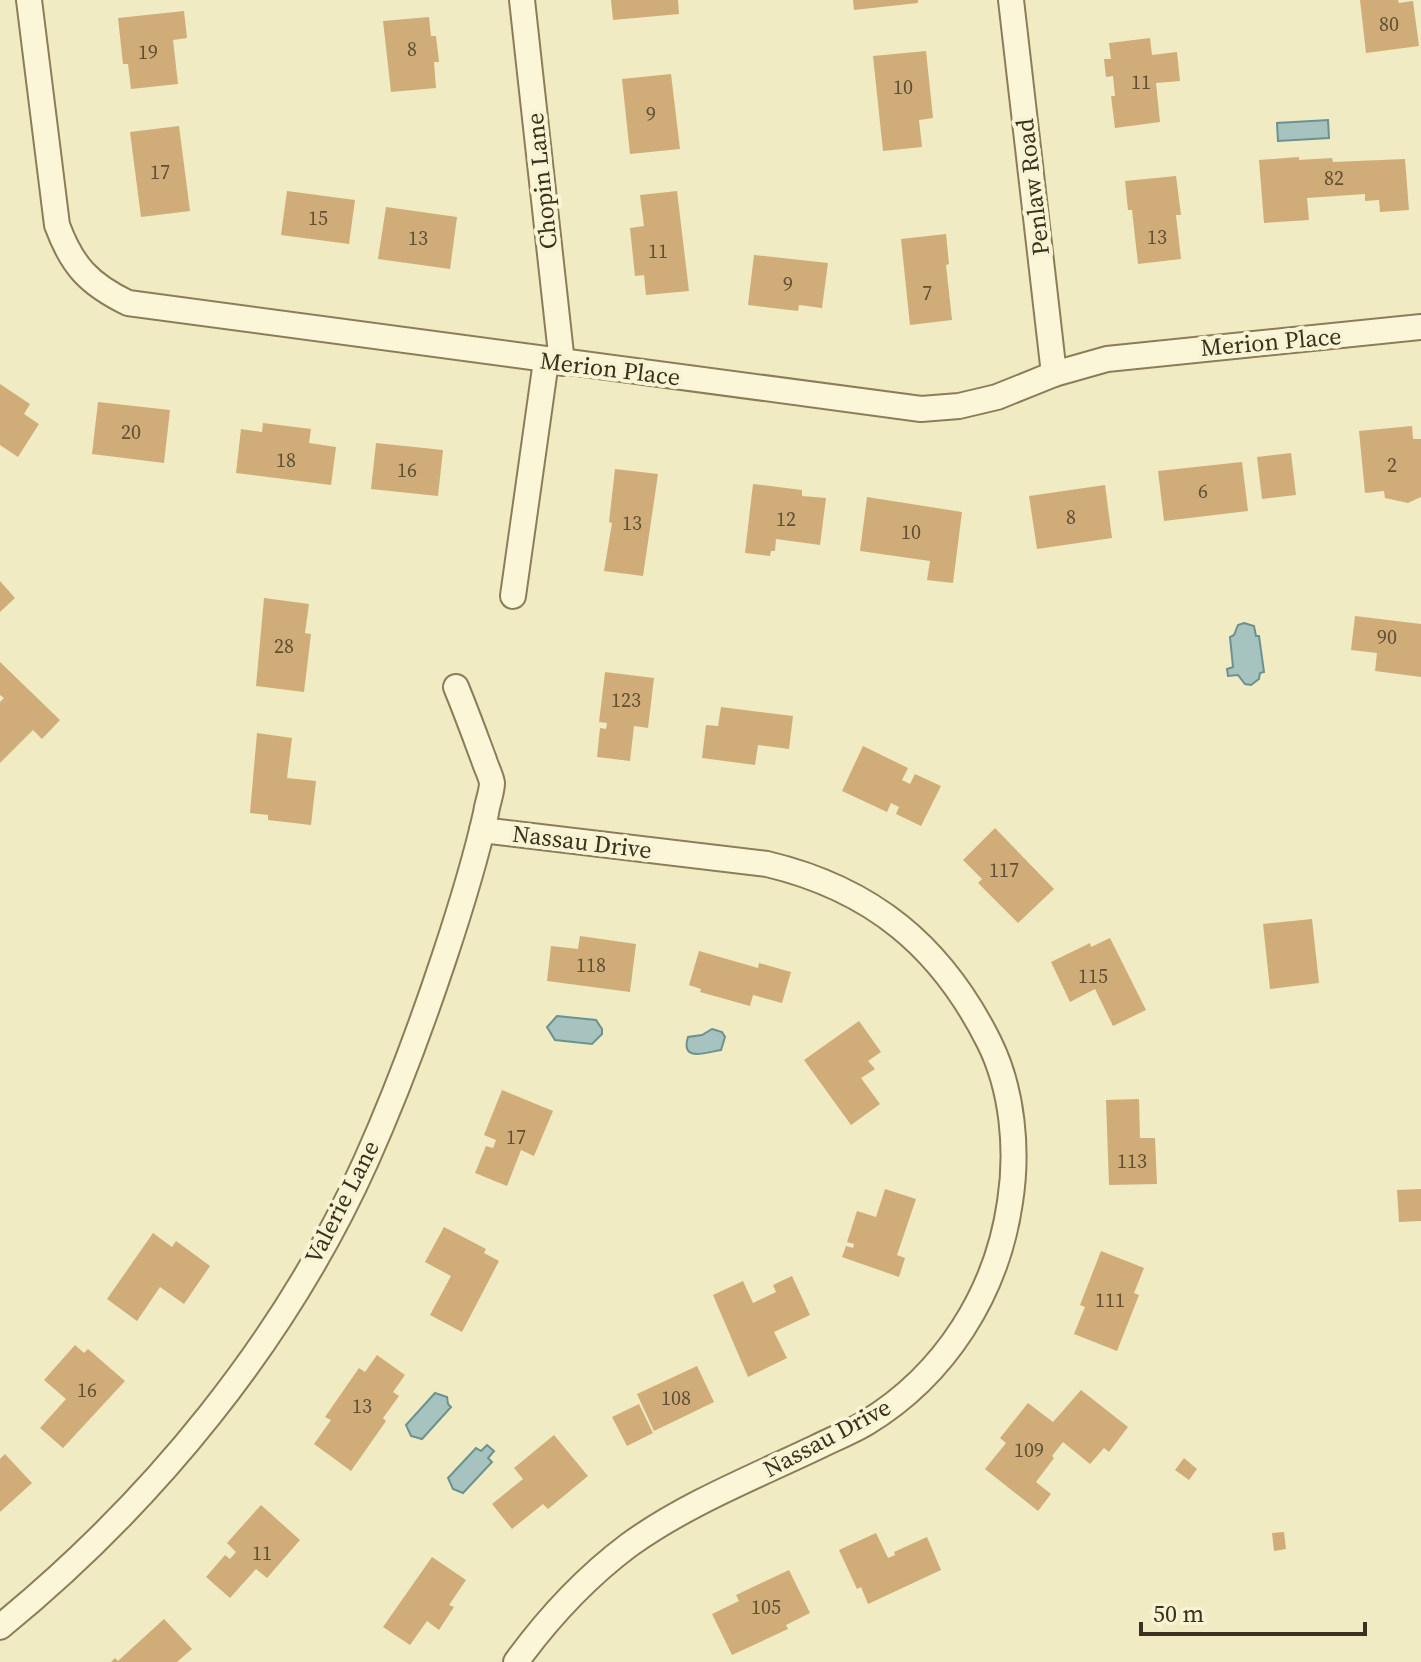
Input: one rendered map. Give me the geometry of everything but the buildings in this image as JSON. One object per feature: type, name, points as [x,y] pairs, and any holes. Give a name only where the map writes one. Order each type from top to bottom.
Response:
[{"type":"street","name":"Merion Place","points":[[29,0],[57,225],[65,248],[80,270],[103,291],[128,303],[921,409],[959,406],[997,397],[1054,374],[1107,359],[1421,327]]},
{"type":"street","name":"Chopin Lane","points":[[513,596],[554,362],[522,0]]},
{"type":"street","name":"Penlaw Road","points":[[1011,0],[1054,374]]},
{"type":"street","name":"Valerie Lane","points":[[0,1627],[105,1533],[168,1465],[227,1393],[280,1317],[327,1237],[365,1162],[415,1043],[457,921],[492,782],[456,687]]},
{"type":"street","name":"Nassau Drive","points":[[482,830],[767,864],[836,885],[877,908],[925,948],[972,1007],[993,1049],[1007,1095],[1014,1142],[1013,1184],[1006,1232],[991,1277],[970,1319],[942,1358],[909,1392],[866,1423],[686,1510],[630,1545],[579,1587],[540,1629],[516,1662]]},
{"type":"water","points":[[1328,120],[1329,138],[1278,141],[1277,123]]},
{"type":"water","points":[[1238,625],[1254,626],[1256,636],[1259,636],[1264,672],[1251,685],[1245,684],[1238,675],[1228,676],[1227,669],[1233,667],[1230,637]]},
{"type":"water","points":[[557,1016],[596,1020],[602,1034],[592,1044],[555,1040],[547,1027]]},
{"type":"water","points":[[712,1029],[722,1032],[725,1037],[721,1050],[696,1054],[688,1050],[688,1037],[702,1035]]},
{"type":"water","points":[[435,1393],[447,1397],[451,1407],[422,1439],[411,1436],[406,1425]]},
{"type":"water","points":[[487,1445],[494,1451],[488,1458],[492,1462],[463,1493],[453,1489],[448,1478],[476,1448],[481,1451]]}]
